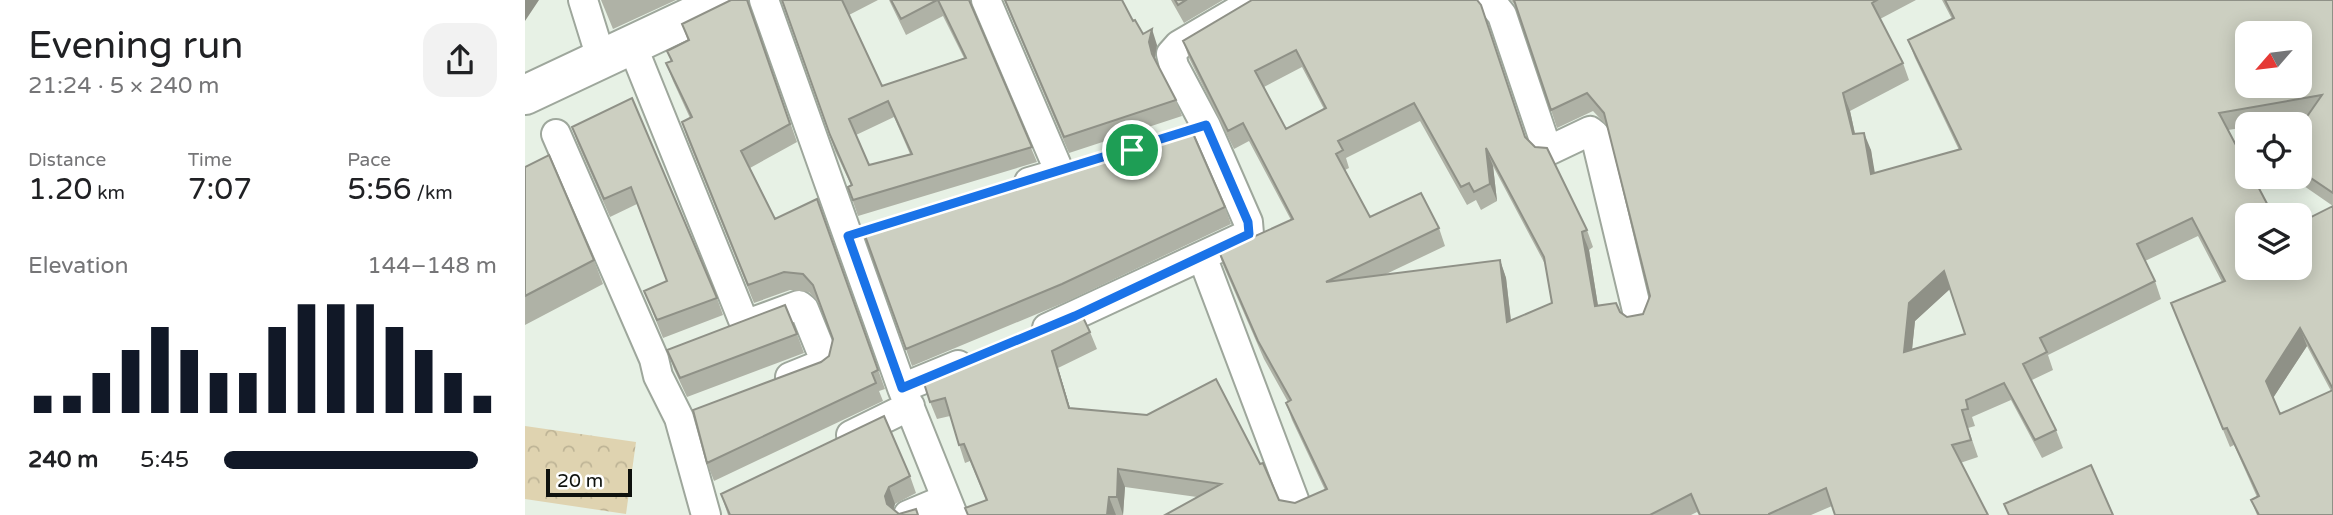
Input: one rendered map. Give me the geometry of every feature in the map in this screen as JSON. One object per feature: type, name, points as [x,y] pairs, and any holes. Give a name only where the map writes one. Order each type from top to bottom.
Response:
[{"type":"main road","points":[[527,89],[727,0]]},
{"type":"street","points":[[583,0],[617,51],[732,330],[799,305],[823,356],[822,364],[765,386]]},
{"type":"street","points":[[764,0],[861,232],[906,397],[949,507],[908,515]]},
{"type":"street","points":[[986,0],[1072,169],[1007,188]]},
{"type":"street","points":[[1026,337],[1249,234],[1248,222],[1194,130],[1171,54],[1179,45],[1257,0]]},
{"type":"street","points":[[1490,0],[1502,15],[1547,149],[1583,133],[1590,131],[1595,135],[1639,319]]},
{"type":"street","points":[[556,134],[667,354],[658,376],[692,414],[712,505]]},
{"type":"street","points":[[1202,256],[1290,512]]},
{"type":"street","points":[[825,447],[906,397],[977,358]]},
{"type":"green space","points":[[525,426],[636,442],[626,514],[525,499]]},
{"type":"building","points":[[731,0],[747,0],[790,124],[741,151],[775,219],[817,199],[878,370],[872,373],[876,383],[707,463],[693,410],[821,362],[829,356],[833,339],[813,285],[803,274],[784,272],[748,285],[682,122],[692,117],[666,63],[672,61],[667,51],[689,40],[682,24]]},
{"type":"building","points":[[782,0],[842,0],[882,86],[966,58],[938,0],[969,0],[1032,147],[853,200],[848,187],[852,185],[830,135]],"holes":[[[888,101],[912,154],[869,165],[849,119]]]},
{"type":"building","points":[[891,0],[937,0],[901,19]]},
{"type":"building","points":[[1005,0],[1122,0],[1143,34],[1152,29],[1149,42],[1152,54],[1176,100],[1064,137]]},
{"type":"building","points":[[1252,0],[1477,0],[1481,5],[1525,137],[1535,147],[1547,148],[1587,230],[1582,232],[1595,306],[1616,303],[1620,312],[1627,317],[1643,314],[1650,296],[1604,113],[1587,93],[1551,110],[1514,0],[1877,0],[1872,3],[1903,63],[1843,93],[1853,134],[1864,133],[1871,174],[1961,149],[1908,40],[1954,18],[1945,0],[2333,0],[2333,193],[2312,179],[2310,112],[2322,95],[2312,97],[2312,21],[2235,21],[2235,98],[2305,98],[2219,113],[2235,143],[2235,189],[2259,189],[2267,203],[2235,203],[2235,280],[2312,280],[2312,216],[2333,206],[2333,389],[2300,328],[2266,381],[2280,414],[2333,390],[2333,515],[2259,515],[2251,500],[2259,496],[2227,428],[2223,429],[2171,303],[2225,281],[2192,218],[2137,244],[2155,281],[2040,338],[2047,352],[2023,364],[2056,430],[2035,440],[2004,383],[1966,400],[1968,409],[1962,410],[1971,440],[1952,445],[1988,515],[1835,515],[1826,488],[1769,515],[1700,515],[1691,494],[1650,515],[1165,515],[1221,484],[1118,469],[1117,497],[1109,497],[1107,515],[968,515],[965,508],[987,500],[964,444],[959,445],[945,398],[930,402],[922,377],[1080,311],[1090,332],[1052,351],[1069,408],[1147,415],[1216,379],[1260,464],[1263,463],[1279,500],[1295,503],[1327,489],[1286,403],[1291,400],[1258,341],[1217,247],[1248,232],[1251,238],[1293,219],[1243,123],[1228,131],[1183,41]],"holes":[[[1296,50],[1326,108],[1286,129],[1255,71]],[[1414,103],[1461,187],[1469,183],[1474,192],[1490,184],[1486,148],[1544,257],[1552,303],[1507,322],[1500,260],[1326,282],[1439,228],[1421,193],[1370,217],[1336,154],[1343,150],[1338,141]],[[1944,271],[1965,334],[1904,352],[1909,303]]]},
{"type":"building","points":[[632,98],[717,298],[657,320],[644,291],[667,281],[631,187],[604,199],[572,127]]},
{"type":"building","points":[[1191,129],[1225,207],[1062,284],[906,349],[863,230]]},
{"type":"building","points":[[549,155],[594,260],[525,296],[525,167]]},
{"type":"building","points":[[785,305],[797,334],[680,378],[667,350]]},
{"type":"building","points":[[884,416],[910,476],[889,487],[885,496],[887,504],[899,514],[916,509],[918,515],[730,515],[721,494]]},
{"type":"building","points":[[2091,465],[2113,515],[2009,515],[2004,504]]},
{"type":"route","points":[[1206,125],[1248,222],[1249,234],[1075,316],[902,388],[848,236],[1132,150],[1206,125]]}]
